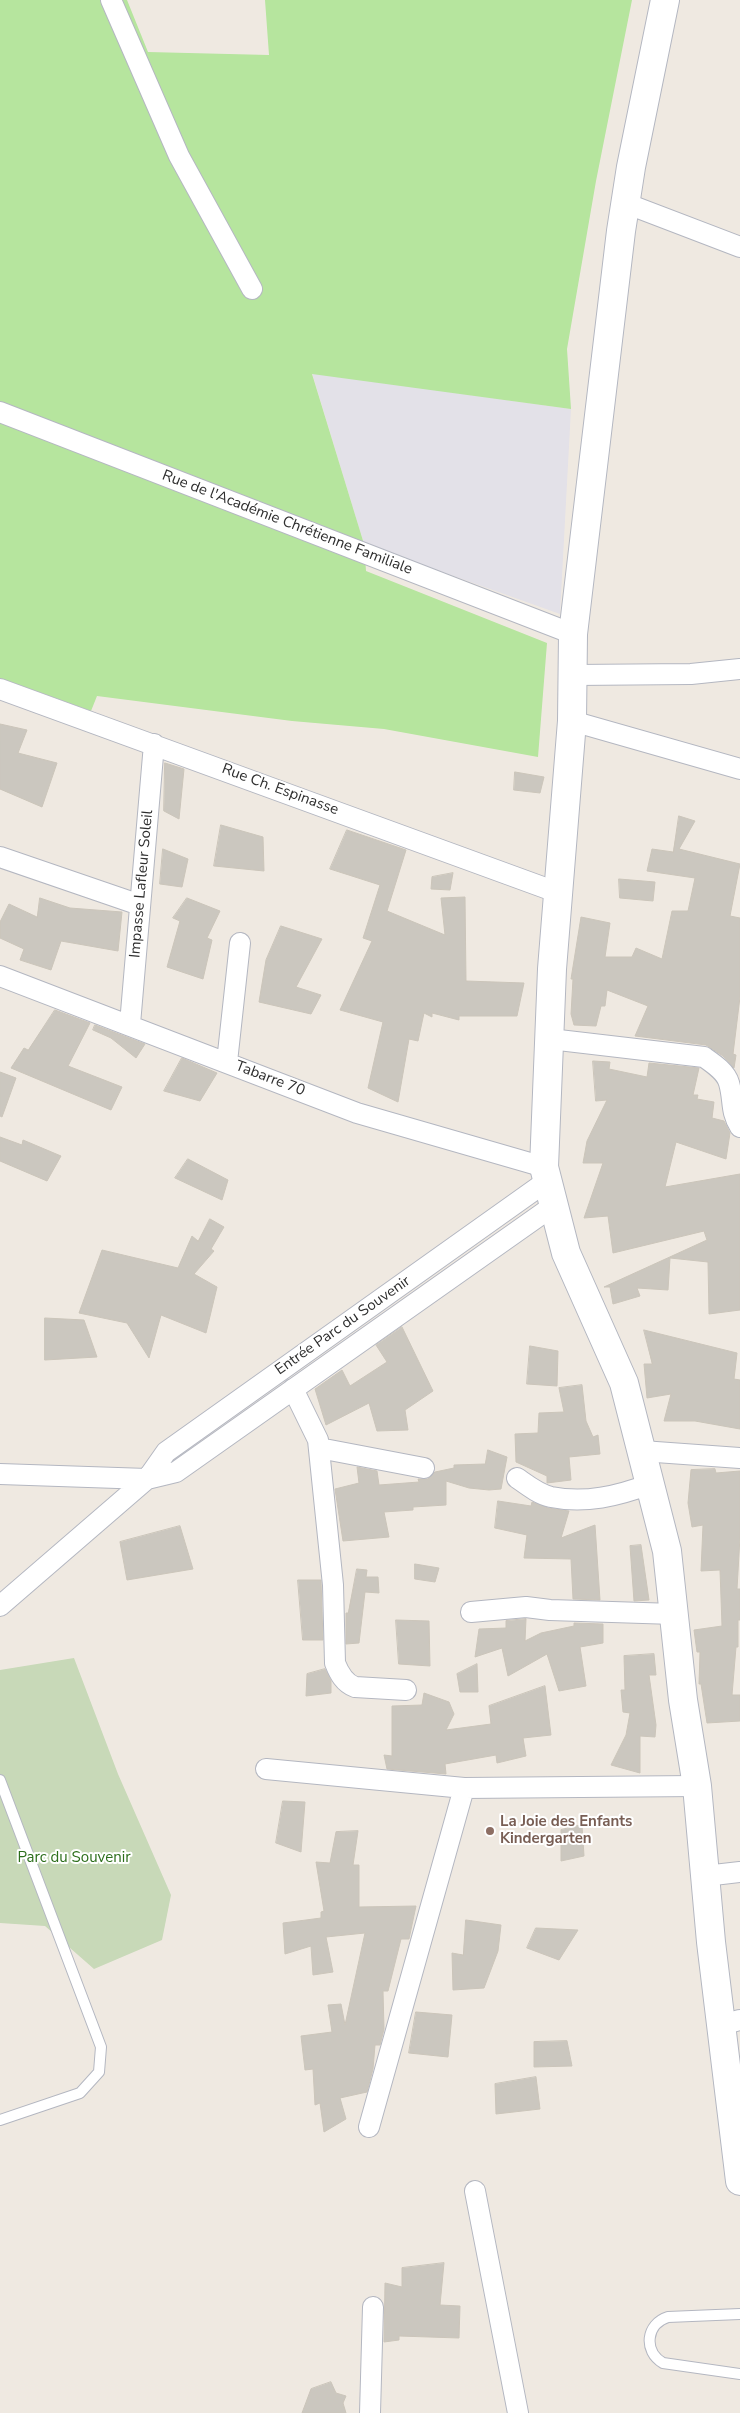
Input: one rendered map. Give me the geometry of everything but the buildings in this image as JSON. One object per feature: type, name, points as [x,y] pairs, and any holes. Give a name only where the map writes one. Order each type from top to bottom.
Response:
[{"type":"main road","points":[[665,0],[625,203],[573,634],[572,721],[552,969],[550,1039],[545,1104],[548,1184],[566,1253],[624,1383],[667,1551],[683,1700],[696,1786],[705,1876],[731,2022],[740,2171]]},
{"type":"street","points":[[110,0],[179,156],[252,289]]},
{"type":"street","points":[[625,203],[740,247]]},
{"type":"street","name":"Rue de l'Académie Chrétienne Familiale","points":[[0,412],[573,634]]},
{"type":"street","points":[[574,675],[692,674],[740,669]]},
{"type":"street","name":"Rue Ch. Espinasse","points":[[0,689],[559,893]]},
{"type":"street","points":[[572,721],[740,769]]},
{"type":"street","name":"Impasse Lafleur Soleil","points":[[130,1024],[154,744]]},
{"type":"street","points":[[0,857],[140,905]]},
{"type":"street","points":[[227,1062],[240,943]]},
{"type":"street","name":"Tabarre 70","points":[[0,976],[548,1184]]},
{"type":"street","points":[[550,1039],[704,1057],[719,1068],[729,1082],[733,1115],[740,1126]]},
{"type":"street","name":"Entrée Parc du Souvenir","points":[[146,1479],[176,1472],[293,1389],[548,1184]]},
{"type":"street","name":"Entrée Parc du Souvenir","points":[[0,1606],[146,1479],[166,1452],[548,1184]]},
{"type":"street","points":[[293,1389],[318,1440],[333,1586],[335,1663],[340,1674],[349,1685],[406,1690]]},
{"type":"street","points":[[319,1448],[424,1468]]},
{"type":"street","points":[[642,1451],[740,1458]]},
{"type":"street","points":[[0,1474],[146,1479]]},
{"type":"street","points":[[516,1478],[551,1497],[593,1500],[626,1493],[650,1484]]},
{"type":"street","points":[[471,1612],[526,1607],[550,1610],[674,1614]]},
{"type":"street","points":[[266,1769],[464,1788],[696,1786]]},
{"type":"street","points":[[369,2127],[464,1788]]},
{"type":"street","points":[[705,1876],[740,1872]]},
{"type":"street","points":[[475,2191],[518,2413]]},
{"type":"street","points":[[370,2413],[373,2307]]},
{"type":"lane","points":[[0,1780],[101,2047],[99,2072],[80,2093],[0,2120]]},
{"type":"lane","points":[[740,2314],[668,2317],[658,2320],[650,2331],[650,2350],[655,2358],[662,2363],[740,2374]]},
{"type":"shaded area","points":[[312,373],[571,409],[560,614],[364,544]]},
{"type":"green space","points":[[0,0],[127,0],[148,52],[269,55],[265,0],[632,0],[596,181],[567,349],[571,409],[312,374],[364,544],[366,571],[547,643],[538,757],[384,729],[292,721],[97,696],[91,711],[0,678]]},
{"type":"green space","name":"Parc du Souvenir","points":[[74,1658],[118,1774],[171,1895],[162,1940],[94,1969],[45,1926],[0,1923],[0,1670]]},
{"type":"place","name":"La Joie des Enfants Kindergarten","points":[[490,1831]]}]
